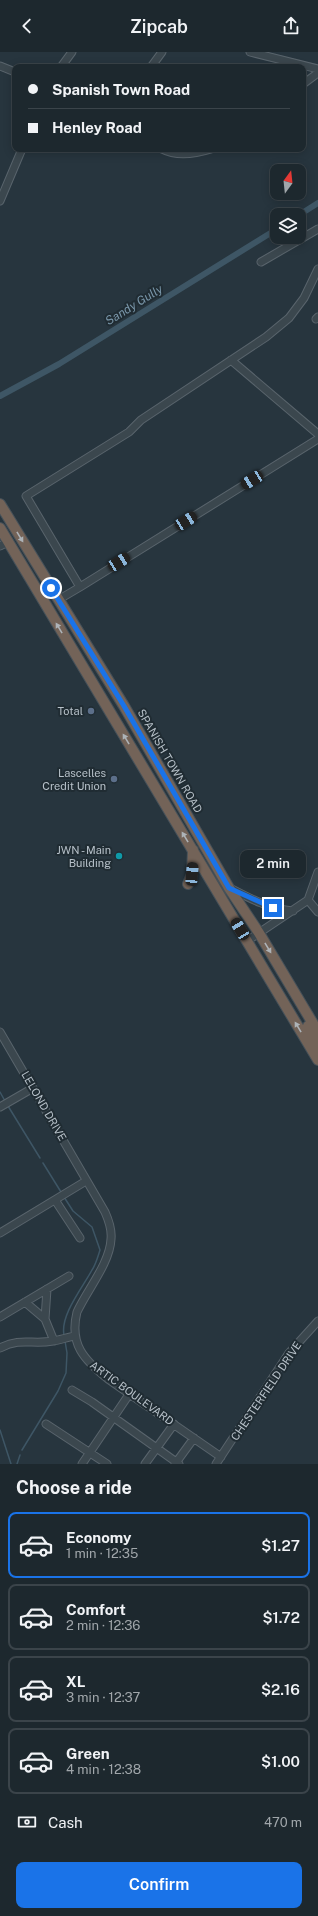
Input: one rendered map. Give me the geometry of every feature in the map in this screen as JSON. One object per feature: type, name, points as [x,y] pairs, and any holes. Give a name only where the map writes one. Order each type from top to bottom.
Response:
[{"type":"highway","name":"SPANISH TOWN ROAD","points":[[0,504],[124,706],[229,888],[259,933],[318,1032]]},
{"type":"highway","points":[[0,528],[4,544],[112,714],[318,1060]]},
{"type":"highway","points":[[112,714],[124,706]]},
{"type":"highway","points":[[188,884],[192,874],[193,850]]},
{"type":"highway","points":[[310,1019],[307,1024],[318,1046]]},
{"type":"street","points":[[63,64],[72,52]]},
{"type":"street","points":[[153,64],[162,52]]},
{"type":"street","points":[[250,52],[298,64]]},
{"type":"street","points":[[0,66],[12,71]]},
{"type":"street","points":[[306,66],[318,69]]},
{"type":"street","points":[[306,82],[318,73]]},
{"type":"street","points":[[0,201],[21,152]]},
{"type":"street","points":[[173,152],[181,154],[198,152]]},
{"type":"street","points":[[261,262],[318,229]]},
{"type":"street","points":[[80,587],[26,496],[129,432],[142,420],[266,337],[289,318],[304,298],[318,269]]},
{"type":"street","points":[[231,360],[318,434]]},
{"type":"street","points":[[58,600],[318,439]]},
{"type":"street","points":[[247,941],[308,900],[318,872]]},
{"type":"street","points":[[219,893],[229,888],[265,905],[280,910],[293,911]]},
{"type":"street","points":[[308,900],[318,912]]},
{"type":"street","name":"LELOND DRIVE","points":[[0,1032],[86,1181]]},
{"type":"street","points":[[1,1106],[33,1088]]},
{"type":"street","points":[[0,1233],[86,1181]]},
{"type":"street","name":"ARTIC BOULEVARD","points":[[86,1181],[105,1212],[110,1225],[112,1241],[103,1265],[77,1312],[72,1336],[92,1367],[221,1457]]},
{"type":"street","points":[[55,1200],[80,1238]]},
{"type":"street","points":[[1,1313],[25,1302],[69,1276]]},
{"type":"street","points":[[45,1320],[47,1289]]},
{"type":"street","points":[[25,1302],[45,1320],[57,1340]]},
{"type":"street","name":"CHESTERFIELD DRIVE","points":[[216,1464],[289,1353],[318,1321]]},
{"type":"street","points":[[0,1348],[16,1341],[34,1343],[57,1340],[72,1336]]},
{"type":"street","points":[[72,1390],[177,1463],[194,1438]]},
{"type":"street","points":[[82,1464],[130,1393]]},
{"type":"street","points":[[46,1424],[107,1464]]},
{"type":"street","points":[[145,1464],[174,1424]]},
{"type":"waterway","name":"Sandy Gully","points":[[306,211],[318,203]]},
{"type":"waterway","name":"Sandy Gully","points":[[0,396],[59,364],[270,233]]},
{"type":"waterway","points":[[0,1092],[5,1101]]},
{"type":"waterway","points":[[8,1106],[40,1158]]},
{"type":"waterway","points":[[43,1163],[61,1192]]},
{"type":"waterway","points":[[64,1197],[73,1211],[92,1227],[100,1250],[93,1268],[73,1301],[65,1319],[64,1335]]},
{"type":"waterway","points":[[22,1450],[58,1391],[66,1373],[67,1353],[65,1341]]},
{"type":"waterway","points":[[0,1430],[11,1464]]},
{"type":"waterway","points":[[17,1464],[20,1455]]},
{"type":"place","name":"Total","points":[[91,711]]},
{"type":"place","name":"Lascelles Credit Union","points":[[114,779]]},
{"type":"place","name":"JWN - Main Building","points":[[119,856]]},
{"type":"route","points":[[51,588],[169,781],[229,888],[273,908]]}]
